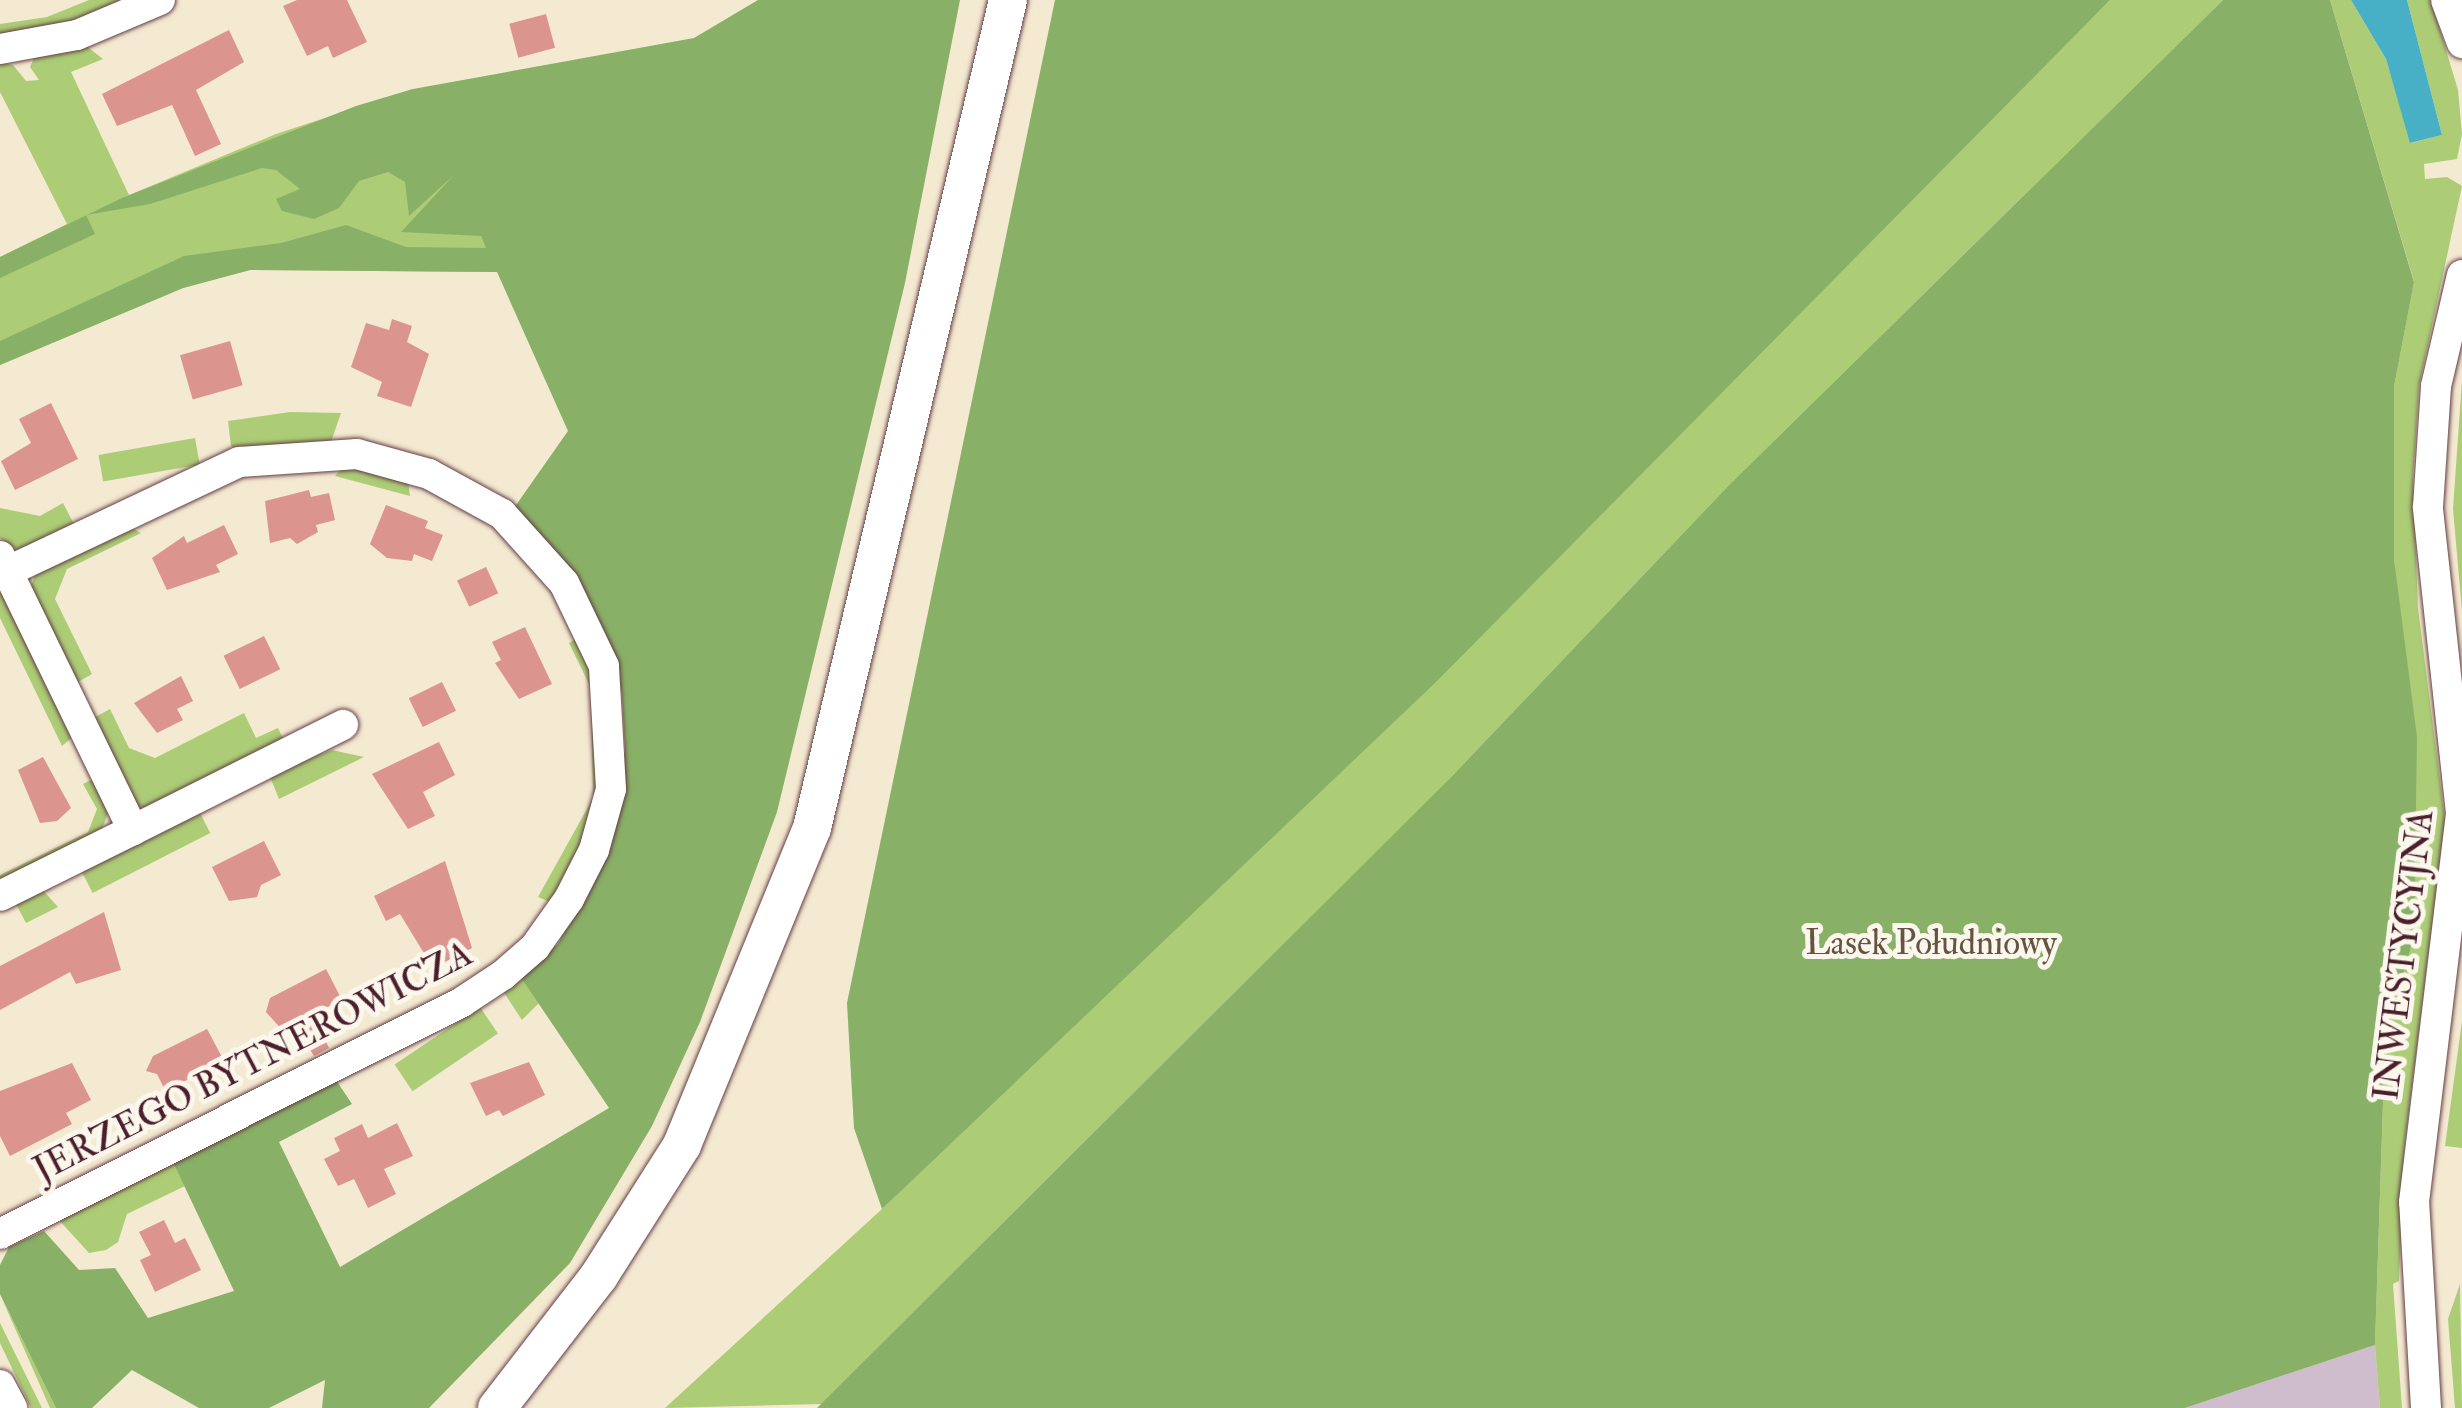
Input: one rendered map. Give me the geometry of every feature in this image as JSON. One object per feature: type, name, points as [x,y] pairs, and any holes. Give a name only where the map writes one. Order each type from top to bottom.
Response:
[{"type":"main road","points":[[497,1408],[599,1276],[682,1145],[812,828],[1008,0]]},
{"type":"street","points":[[0,49],[77,36],[160,0]]},
{"type":"street","points":[[2446,0],[2462,43]]},
{"type":"street","name":"INWESTYCYJNA","points":[[2426,1408],[2414,1202],[2460,814],[2428,507],[2436,386],[2462,276]]},
{"type":"street","name":"JERZEGO BYTNEROWICZA","points":[[0,1234],[462,1002],[535,946],[568,899],[594,850],[612,789],[604,666],[564,584],[502,514],[429,474],[357,454],[239,462],[4,564],[133,830]]},
{"type":"street","points":[[0,896],[343,725]]},
{"type":"street","points":[[0,1384],[12,1408]]},
{"type":"shaded area","points":[[2375,1345],[2380,1408],[2185,1408]]},
{"type":"green space","points":[[89,0],[126,0],[81,20],[0,35],[0,24],[47,17]]},
{"type":"green space","points":[[758,0],[960,0],[905,283],[777,812],[700,1022],[652,1126],[570,1263],[429,1408],[322,1408],[325,1380],[269,1408],[199,1408],[132,1370],[92,1408],[56,1408],[0,1294],[0,1265],[9,1247],[44,1231],[79,1270],[115,1268],[148,1318],[234,1291],[172,1160],[336,1080],[352,1104],[279,1142],[340,1267],[609,1108],[520,976],[558,944],[612,841],[625,750],[622,694],[609,644],[514,508],[568,431],[497,272],[250,270],[183,288],[0,365],[0,341],[184,256],[281,243],[346,225],[406,247],[486,248],[481,236],[401,232],[453,176],[409,216],[405,182],[388,172],[359,181],[339,208],[314,219],[282,211],[276,199],[300,189],[276,170],[262,168],[150,204],[87,215],[356,106],[413,89],[694,38]]},
{"type":"green space","points":[[1055,0],[2110,0],[1436,682],[882,1209],[854,1128],[847,1003]]},
{"type":"green space","points":[[2110,0],[2223,0],[1729,485],[1454,774],[822,1404],[665,1408],[882,1209]]},
{"type":"green space","name":"Lasek Południowy","points":[[2223,0],[2330,0],[2414,282],[2394,387],[2394,559],[2417,737],[2414,936],[2385,1043],[2375,1345],[2185,1408],[817,1408],[1454,774],[1729,485]]},
{"type":"green space","points":[[2330,0],[2351,0],[2386,59],[2411,143],[2442,135],[2407,0],[2431,0],[2458,90],[2462,134],[2457,159],[2424,164],[2425,179],[2447,177],[2462,186],[2419,386],[2413,477],[2418,608],[2445,820],[2404,1151],[2399,1281],[2393,1284],[2402,1408],[2380,1408],[2375,1345],[2385,1043],[2414,936],[2394,558],[2394,387],[2414,281]]},
{"type":"green space","points":[[85,45],[103,59],[71,72],[129,195],[276,134],[413,89],[498,272],[250,270],[183,288],[0,365],[0,257],[67,224],[0,92],[0,63],[13,65],[26,81],[39,80],[30,67],[34,58]]},
{"type":"green space","points":[[86,215],[95,234],[0,278],[0,257]]},
{"type":"green space","points":[[2462,380],[2462,611],[2453,509]]},
{"type":"green space","points":[[290,412],[341,413],[331,442],[239,452],[231,446],[228,421]]},
{"type":"green space","points":[[195,438],[200,465],[103,482],[98,455]]},
{"type":"green space","points":[[346,464],[408,481],[410,496],[335,476]]},
{"type":"green space","points":[[63,503],[75,526],[18,550],[0,538],[0,508],[40,516]]},
{"type":"green space","points":[[125,524],[141,533],[67,569],[55,599],[92,674],[78,682],[31,587],[35,574]]},
{"type":"green space","points":[[0,585],[75,735],[62,746],[0,618]]},
{"type":"green space","points":[[581,636],[600,700],[595,817],[552,903],[538,897],[593,798],[591,688],[569,643]]},
{"type":"green space","points":[[110,709],[129,748],[155,758],[244,713],[256,738],[278,728],[285,743],[148,808],[138,806],[90,720]]},
{"type":"green space","points":[[332,750],[364,757],[279,799],[269,774]]},
{"type":"green space","points":[[97,777],[109,811],[101,831],[0,885],[0,875],[88,832],[97,809],[83,784]]},
{"type":"green space","points":[[198,809],[210,833],[93,893],[80,869]]},
{"type":"green space","points":[[41,888],[58,907],[26,923],[16,904]]},
{"type":"green space","points":[[520,976],[541,1001],[522,1020],[503,991]]},
{"type":"green space","points":[[480,1007],[498,1034],[413,1091],[395,1065]]},
{"type":"green space","points":[[2462,1021],[2462,1148],[2445,1146]]},
{"type":"green space","points":[[172,1160],[185,1186],[127,1214],[118,1242],[106,1250],[89,1253],[58,1219]]},
{"type":"green space","points":[[2460,1284],[2462,1408],[2455,1408],[2448,1319]]},
{"type":"green space","points":[[0,1294],[56,1408],[50,1408]]},
{"type":"green space","points":[[0,1323],[42,1408],[31,1408],[0,1343]]},
{"type":"water","points":[[2351,0],[2407,0],[2442,135],[2410,143],[2386,59]]},
{"type":"building","points":[[297,0],[347,0],[367,42],[333,58],[328,46],[307,56],[283,6]]},
{"type":"building","points":[[546,14],[555,48],[518,58],[509,24]]},
{"type":"building","points":[[229,30],[244,62],[196,90],[221,144],[195,156],[172,105],[117,126],[102,94]]},
{"type":"building","points":[[392,319],[412,326],[407,342],[429,354],[411,407],[377,396],[382,382],[351,367],[366,323],[389,330]]},
{"type":"building","points":[[230,341],[243,385],[193,400],[180,355]]},
{"type":"building","points":[[51,403],[78,459],[15,490],[1,461],[31,443],[19,419]]},
{"type":"building","points":[[309,490],[311,497],[329,493],[335,520],[316,525],[318,532],[297,544],[290,538],[270,543],[265,501]]},
{"type":"building","points":[[386,505],[428,521],[425,528],[443,535],[432,561],[414,554],[412,561],[387,558],[370,544]]},
{"type":"building","points":[[224,525],[238,554],[216,565],[220,572],[167,590],[152,558],[184,536],[187,543]]},
{"type":"building","points":[[486,567],[498,593],[469,607],[457,581]]},
{"type":"building","points":[[525,627],[552,684],[519,699],[495,663],[501,660],[492,642]]},
{"type":"building","points":[[264,636],[280,669],[240,689],[224,656]]},
{"type":"building","points":[[181,676],[193,701],[177,709],[183,720],[157,733],[134,703]]},
{"type":"building","points":[[442,682],[456,711],[423,727],[409,698]]},
{"type":"building","points":[[439,742],[455,775],[423,792],[435,816],[408,829],[372,774]]},
{"type":"building","points":[[43,757],[71,808],[57,821],[40,823],[18,770]]},
{"type":"building","points":[[264,841],[281,875],[261,885],[257,897],[229,901],[212,867]]},
{"type":"building","points":[[445,861],[472,948],[433,968],[400,914],[386,921],[374,896]]},
{"type":"building","points":[[104,912],[121,970],[76,984],[70,972],[0,1010],[0,966]]},
{"type":"building","points":[[326,969],[342,1000],[313,1014],[329,1048],[314,1056],[296,1027],[284,1032],[266,1012],[270,998]]},
{"type":"building","points":[[207,1029],[223,1059],[166,1092],[157,1074],[146,1071],[153,1056]]},
{"type":"building","points":[[529,1062],[545,1095],[503,1116],[499,1110],[486,1116],[470,1083]]},
{"type":"building","points":[[72,1063],[91,1100],[66,1113],[72,1124],[10,1156],[0,1136],[0,1091]]},
{"type":"building","points":[[397,1123],[413,1156],[384,1169],[396,1194],[368,1208],[354,1179],[338,1186],[324,1159],[340,1151],[334,1138],[362,1124],[368,1138]]},
{"type":"building","points":[[164,1220],[175,1243],[185,1238],[201,1270],[155,1292],[140,1260],[151,1255],[139,1232]]}]
